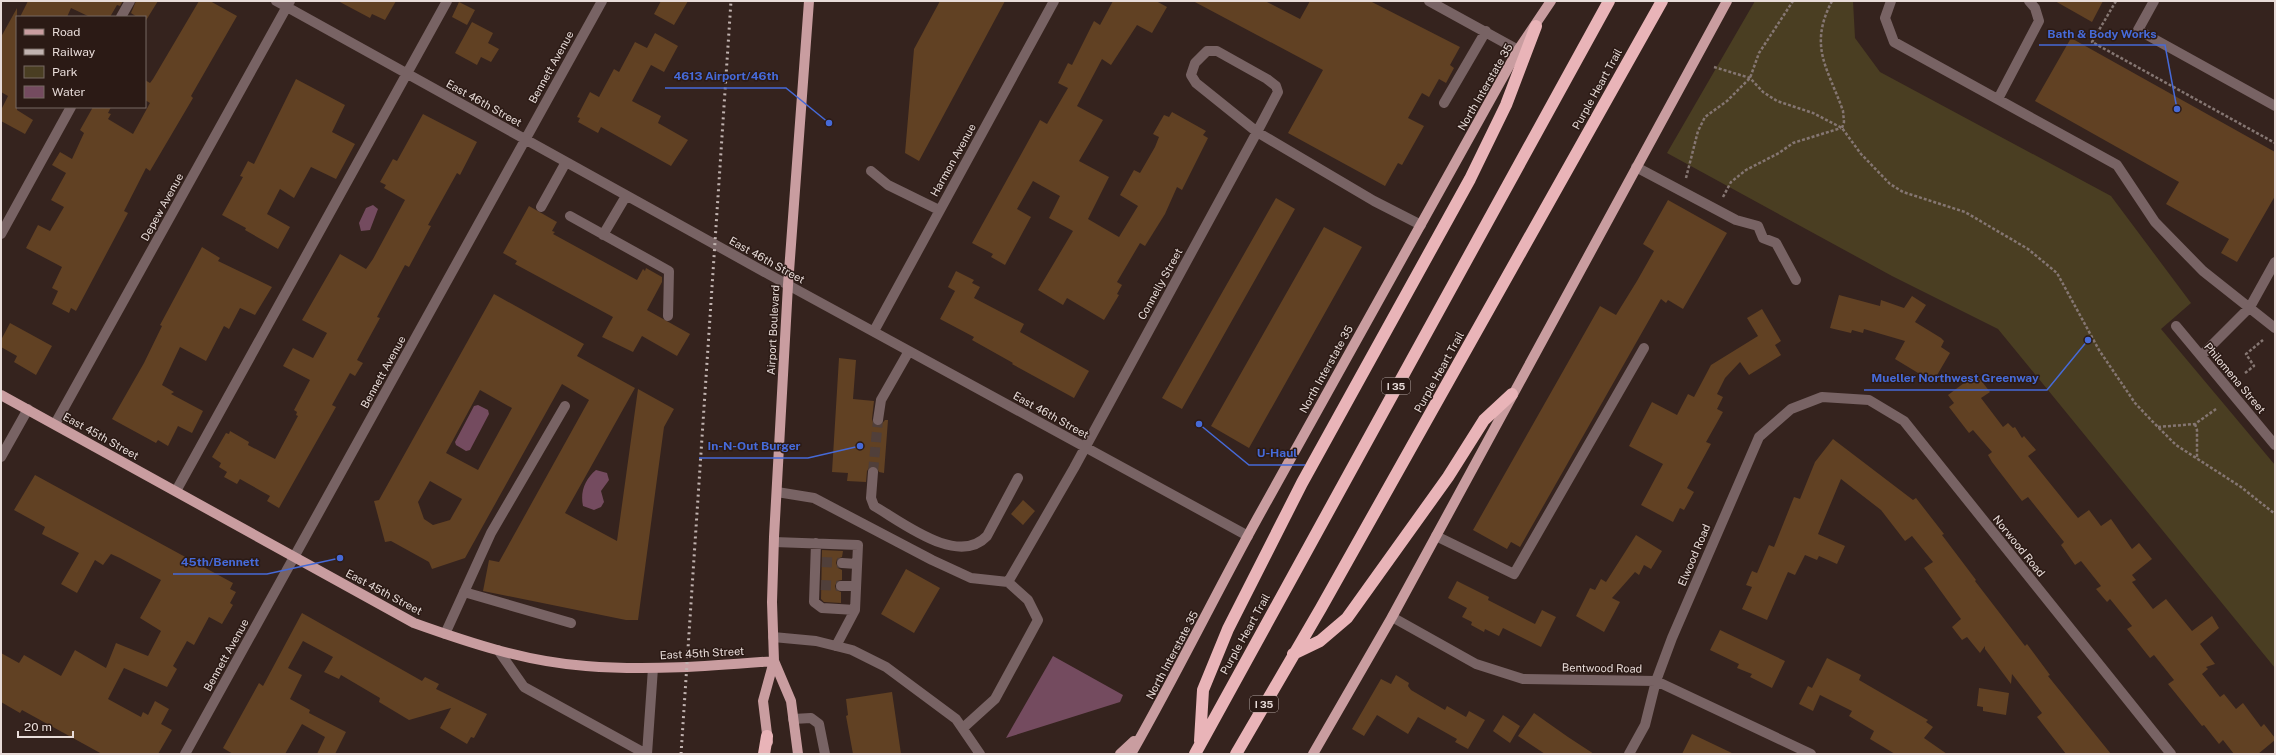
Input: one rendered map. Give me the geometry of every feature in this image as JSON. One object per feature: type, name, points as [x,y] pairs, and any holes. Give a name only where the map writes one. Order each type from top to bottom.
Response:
[{"type":"highway","name":"Purple Heart Trail","points":[[1197,749],[1609,1]]},
{"type":"highway","name":"Purple Heart Trail","points":[[1236,754],[1321,608],[1662,1]]},
{"type":"highway","points":[[1197,749],[1203,690],[1228,629],[1302,483],[1470,179],[1506,105],[1536,26]]},
{"type":"highway","points":[[1293,654],[1320,641],[1347,618],[1422,514],[1484,420],[1512,394]]},
{"type":"highway","points":[[764,754],[767,736]]},
{"type":"main road","name":"Airport Boulevard","points":[[769,754],[763,701],[774,661],[772,602],[774,542],[788,285],[809,1]]},
{"type":"main road","name":"North Interstate 35","points":[[1131,754],[1174,678],[1248,536],[1518,50],[1536,26],[1550,1]]},
{"type":"main road","points":[[1313,754],[1392,617],[1636,166],[1728,1]]},
{"type":"main road","name":"East 45th Street","points":[[1,395],[414,623],[445,634],[524,657],[586,666],[653,668],[774,661]]},
{"type":"main road","name":"Airport Boulevard","points":[[774,661],[791,701],[798,754]]},
{"type":"main road","points":[[1120,754],[1143,733]]},
{"type":"street","points":[[122,16],[130,1]]},
{"type":"street","name":"East 46th Street","points":[[276,1],[288,4],[407,74],[626,196],[1248,536]]},
{"type":"street","points":[[176,491],[447,1]]},
{"type":"street","name":"Bennett Avenue","points":[[185,754],[602,1]]},
{"type":"street","name":"Harmon Avenue","points":[[874,331],[1054,1]]},
{"type":"street","points":[[1429,1],[1486,31],[1518,50]]},
{"type":"street","points":[[1891,1],[1885,18],[1894,42],[2117,165],[2155,222],[2203,271],[2250,306],[2275,328]]},
{"type":"street","points":[[1998,99],[2039,21],[2035,8],[2029,1]]},
{"type":"street","points":[[2154,1],[2138,30],[2275,106]]},
{"type":"street","name":"Depew Avenue","points":[[55,424],[288,4]]},
{"type":"street","points":[[1444,103],[1486,31]]},
{"type":"street","points":[[1257,132],[1278,92],[1276,86],[1217,51],[1207,51],[1195,63],[1191,75],[1196,83],[1257,132],[1374,201],[1421,225]]},
{"type":"street","points":[[1,234],[70,108]]},
{"type":"street","name":"Connelly Street","points":[[1008,582],[1085,447],[1257,132]]},
{"type":"street","points":[[541,207],[566,162]]},
{"type":"street","points":[[1636,166],[1736,220],[1758,226],[1763,238],[1776,243],[1796,280]]},
{"type":"street","points":[[871,171],[888,185],[939,210]]},
{"type":"street","points":[[603,234],[626,196]]},
{"type":"street","points":[[570,216],[669,271],[668,316]]},
{"type":"street","points":[[2201,356],[2250,306],[2275,262]]},
{"type":"street","name":"Philomena Street","points":[[2176,326],[2275,445]]},
{"type":"street","points":[[1436,536],[1514,574],[1644,348]]},
{"type":"street","points":[[878,420],[881,400],[909,351]]},
{"type":"street","name":"Elwood Road","points":[[1629,754],[1645,725],[1656,680],[1672,638],[1759,437],[1790,409],[1822,397]]},
{"type":"street","name":"Norwood Road","points":[[1822,397],[1869,400],[1904,421],[2171,754]]},
{"type":"street","points":[[445,634],[491,534],[565,406]]},
{"type":"street","points":[[1,457],[28,409]]},
{"type":"street","points":[[873,472],[871,498],[874,506],[941,544],[954,547],[969,547],[980,543],[987,536],[1018,478]]},
{"type":"street","points":[[777,492],[814,498],[932,560],[971,578],[1008,582],[1028,600],[1038,620],[995,699],[963,728]]},
{"type":"street","points":[[774,542],[858,545],[855,610],[836,646]]},
{"type":"street","points":[[816,543],[818,585],[814,602],[822,608],[855,610]]},
{"type":"street","points":[[842,563],[857,564]]},
{"type":"street","points":[[841,586],[856,586]]},
{"type":"street","points":[[464,592],[571,623]]},
{"type":"street","name":"Bentwood Road","points":[[1392,617],[1476,664],[1523,679],[1656,680],[1811,754]]},
{"type":"street","points":[[773,637],[816,641],[852,650],[886,667],[956,719],[980,754]]},
{"type":"street","points":[[498,650],[524,687],[647,754],[653,668]]},
{"type":"street","points":[[793,719],[811,718],[819,724],[823,734],[825,754]]},
{"type":"path","points":[[1680,190],[1688,172],[1698,131],[1705,117],[1727,101],[1750,78],[1759,53],[1793,1]]},
{"type":"path","points":[[1832,1],[1824,15],[1820,48],[1843,111],[1844,122],[1842,128]]},
{"type":"path","points":[[2116,1],[2092,42],[2275,144]]},
{"type":"path","points":[[1714,67],[1750,78],[1763,92],[1777,101],[1813,113],[1842,128],[1861,154],[1890,184],[1903,192],[1965,212],[2028,249],[2057,273],[2099,350],[2136,403],[2158,427],[2176,445],[2241,487],[2275,514]]},
{"type":"path","points":[[1716,209],[1731,182],[1746,170],[1779,153],[1793,143],[1842,128]]},
{"type":"path","points":[[2245,373],[2254,366],[2246,354],[2263,340]]},
{"type":"path","points":[[2158,427],[2195,424],[2216,409]]},
{"type":"path","points":[[2195,424],[2197,430],[2197,459]]},
{"type":"green space","points":[[1755,1],[1853,1],[1855,38],[1880,72],[2111,196],[2191,303],[2161,329],[2275,465],[2275,668],[1998,329],[1892,276],[1667,153]]},
{"type":"water","points":[[373,205],[378,209],[370,230],[361,231],[359,223],[366,208]]},
{"type":"water","points":[[478,405],[488,410],[489,414],[470,450],[466,451],[456,445],[455,442],[474,406]]},
{"type":"water","points":[[596,470],[607,473],[609,480],[601,491],[604,502],[601,507],[594,510],[583,506],[582,496],[586,482]]},
{"type":"water","points":[[1053,656],[1123,695],[1120,702],[1006,738]]},
{"type":"building","points":[[28,1],[123,1],[120,6],[117,5],[111,16],[88,16],[71,8],[67,16],[20,16]]},
{"type":"building","points":[[136,1],[158,1],[146,20],[146,16],[136,16],[131,13]]},
{"type":"building","points":[[199,1],[210,1],[237,16],[191,96],[193,98],[150,171],[146,168],[124,211],[128,213],[76,311],[71,308],[69,313],[52,304],[58,291],[52,288],[62,267],[26,248],[38,225],[50,231],[64,207],[51,200],[66,173],[52,165],[60,152],[72,159],[84,133],[80,130],[92,108],[110,108],[108,113],[111,114],[108,119],[133,134],[150,103],[146,101],[146,81],[150,83]]},
{"type":"building","points":[[338,1],[396,1],[385,20],[372,14],[370,18]]},
{"type":"building","points":[[661,1],[688,1],[674,25],[654,14]]},
{"type":"building","points":[[940,1],[1005,1],[919,161],[905,153],[914,49]]},
{"type":"building","points":[[1113,1],[1156,1],[1167,7],[1152,33],[1137,25],[1111,65],[1102,59],[1077,106],[1103,120],[1079,161],[1109,177],[1088,219],[1119,237],[1138,206],[1120,195],[1134,170],[1140,173],[1155,147],[1159,137],[1153,134],[1164,115],[1169,117],[1172,112],[1206,131],[1203,135],[1208,138],[1182,190],[1177,187],[1165,214],[1145,246],[1140,243],[1117,282],[1122,285],[1117,294],[1119,295],[1104,320],[1067,298],[1063,305],[1038,290],[1073,231],[1049,218],[1060,196],[1033,181],[1017,209],[1031,217],[1005,265],[991,257],[993,254],[972,243],[1040,120],[1047,124],[1068,88],[1058,83],[1068,63],[1072,65],[1094,21],[1100,25]]},
{"type":"building","points":[[1193,1],[1265,1],[1300,19],[1310,1],[1370,1],[1460,47],[1450,65],[1454,68],[1446,83],[1439,79],[1429,97],[1422,93],[1408,118],[1424,126],[1402,165],[1398,163],[1385,186],[1288,133],[1323,70]]},
{"type":"building","points":[[2055,1],[2103,1],[2092,22]]},
{"type":"building","points":[[459,2],[475,10],[467,25],[452,17]]},
{"type":"building","points":[[17,8],[16,108],[33,120],[25,134],[1,121],[1,110],[8,96],[1,92],[1,37]]},
{"type":"building","points":[[472,22],[493,33],[488,43],[499,49],[491,62],[481,57],[477,65],[455,53]]},
{"type":"building","points":[[655,33],[678,46],[664,72],[651,65],[632,101],[661,116],[658,123],[688,140],[671,166],[601,127],[598,133],[578,122],[580,118],[577,117],[590,92],[599,97],[614,69],[619,72],[635,42],[647,48]]},
{"type":"building","points":[[2071,38],[2275,152],[2275,196],[2237,262],[2221,253],[2229,239],[2166,204],[2179,182],[2035,101]]},
{"type":"building","points":[[296,79],[345,105],[332,132],[355,144],[336,179],[311,167],[294,198],[280,189],[267,214],[290,227],[278,249],[245,230],[246,228],[222,215],[243,177],[240,176],[248,161],[254,164]]},
{"type":"building","points":[[423,114],[477,142],[460,175],[457,173],[428,225],[431,226],[409,267],[405,265],[377,317],[380,318],[357,360],[363,363],[355,376],[350,373],[332,405],[336,407],[279,508],[267,501],[270,496],[240,479],[237,484],[224,477],[227,472],[219,467],[221,463],[212,457],[226,433],[229,434],[230,431],[249,442],[248,445],[275,459],[298,416],[296,415],[297,412],[294,410],[310,380],[283,366],[293,348],[313,358],[327,333],[302,320],[340,254],[366,269],[373,259],[405,200],[384,188],[386,185],[380,182],[393,159],[397,161]]},
{"type":"building","points":[[1276,198],[1295,209],[1182,409],[1162,398]]},
{"type":"building","points":[[1668,200],[1727,233],[1683,309],[1668,300],[1666,303],[1661,299],[1520,547],[1511,542],[1507,549],[1473,530],[1600,306],[1616,315],[1637,281],[1654,251],[1643,244]]},
{"type":"building","points":[[529,206],[557,222],[552,231],[555,232],[553,234],[637,280],[643,269],[645,271],[646,268],[662,277],[662,282],[647,310],[690,334],[677,356],[642,336],[633,352],[602,337],[613,317],[515,264],[517,261],[503,253]]},
{"type":"building","points":[[1324,227],[1362,247],[1249,448],[1211,426]]},
{"type":"building","points":[[202,247],[220,258],[218,261],[272,287],[255,315],[240,308],[229,329],[224,326],[206,361],[180,347],[162,385],[174,392],[171,394],[203,411],[192,433],[178,426],[168,446],[158,440],[156,443],[112,419],[144,363],[162,326],[160,325]]},
{"type":"building","points":[[956,271],[974,280],[972,283],[980,287],[974,298],[1024,324],[1020,332],[1089,371],[1074,398],[1012,364],[1013,363],[972,340],[974,337],[940,319],[955,291],[948,287]]},
{"type":"building","points":[[494,294],[584,344],[577,356],[635,388],[565,513],[617,541],[638,389],[674,409],[664,427],[638,620],[626,620],[483,591],[489,560],[499,562],[589,400],[562,384],[465,558],[432,569],[429,562],[391,541],[385,542],[374,501],[379,500]],"holes":[[[480,390],[512,408],[478,470],[446,453]],[[430,481],[462,499],[450,520],[433,525],[424,519],[418,502]]]},
{"type":"building","points":[[1839,295],[1880,306],[1881,300],[1904,308],[1912,296],[1926,305],[1915,322],[1941,338],[1944,341],[1941,347],[1950,353],[1933,382],[1895,359],[1905,341],[1864,329],[1863,333],[1852,330],[1851,333],[1830,328]]},
{"type":"building","points":[[1762,309],[1781,341],[1775,345],[1781,355],[1749,375],[1740,362],[1725,378],[1717,394],[1723,397],[1717,409],[1723,412],[1706,442],[1711,444],[1687,488],[1694,492],[1684,510],[1680,508],[1673,522],[1641,505],[1663,464],[1629,446],[1652,402],[1677,415],[1688,394],[1694,397],[1711,365],[1758,336],[1747,318]]},
{"type":"building","points":[[10,323],[52,346],[36,375],[14,362],[17,356],[1,347],[1,340]]},
{"type":"building","points":[[839,358],[856,360],[853,399],[874,401],[872,419],[874,425],[880,426],[885,420],[888,420],[884,473],[879,472],[876,466],[870,466],[867,471],[866,482],[847,481],[848,473],[832,472]]},
{"type":"building","points":[[1976,374],[1990,392],[1981,398],[2003,427],[2008,423],[2013,428],[2015,427],[2022,438],[2024,436],[2036,450],[2028,456],[2078,518],[2089,510],[2101,526],[2111,519],[2132,549],[2139,543],[2152,559],[2132,575],[2136,580],[2132,582],[2153,609],[2166,599],[2192,631],[2212,616],[2219,628],[2200,644],[2215,664],[2206,667],[2208,669],[2202,674],[2220,697],[2224,694],[2236,709],[2243,703],[2261,727],[2264,724],[2275,738],[2275,740],[2258,754],[2234,754],[2223,740],[2219,744],[2204,725],[2202,726],[2168,684],[2174,680],[2154,655],[2150,658],[2127,629],[2132,626],[2110,599],[2107,602],[2096,589],[2101,586],[2081,561],[2075,565],[2061,545],[2064,542],[2028,497],[2022,501],[1992,462],[1988,455],[1992,452],[1973,430],[1969,433],[1949,407],[1954,403],[1948,395]]},
{"type":"building","points":[[1833,439],[1913,500],[1916,498],[1944,534],[1942,535],[1976,580],[1975,581],[2025,646],[2027,644],[2050,675],[2048,676],[2111,754],[2066,754],[2037,717],[2042,713],[2012,674],[2011,684],[1985,649],[1985,646],[1980,653],[1967,637],[1962,640],[1952,627],[1961,619],[1924,568],[1933,562],[1912,536],[1905,541],[1881,510],[1841,479],[1818,534],[1845,546],[1837,564],[1819,556],[1817,560],[1805,555],[1795,575],[1788,572],[1767,620],[1742,609],[1752,587],[1746,585],[1752,571],[1757,573],[1769,545],[1774,547],[1794,497],[1800,499],[1815,462]]},
{"type":"building","points":[[35,475],[233,583],[230,589],[236,592],[230,603],[233,605],[222,624],[209,617],[194,645],[187,641],[173,666],[177,669],[167,687],[124,668],[108,699],[141,717],[143,712],[148,715],[155,701],[169,709],[161,724],[172,730],[158,754],[102,754],[22,710],[20,713],[1,702],[1,653],[19,663],[24,655],[61,676],[75,650],[106,668],[116,643],[148,656],[161,631],[140,618],[161,580],[120,558],[111,554],[103,565],[95,560],[77,593],[61,584],[79,553],[42,534],[45,527],[14,510]]},
{"type":"building","points":[[1023,500],[1035,511],[1023,525],[1011,514]]},
{"type":"building","points":[[1636,535],[1662,551],[1651,569],[1644,565],[1639,575],[1635,572],[1612,598],[1620,602],[1604,632],[1576,616],[1590,588],[1595,590],[1601,579],[1606,582]]},
{"type":"building","points":[[822,550],[843,551],[842,557],[837,559],[836,563],[838,568],[842,570],[842,580],[837,581],[835,586],[836,590],[841,592],[841,603],[824,602],[821,599]]},
{"type":"building","points":[[906,569],[940,588],[914,633],[881,614]]},
{"type":"building","points":[[1457,581],[1489,597],[1488,600],[1535,624],[1542,610],[1556,617],[1541,647],[1503,628],[1499,636],[1485,629],[1484,632],[1471,625],[1472,622],[1462,617],[1467,608],[1448,598]]},
{"type":"building","points":[[302,613],[422,681],[425,677],[439,684],[436,689],[487,714],[474,738],[471,737],[467,744],[440,728],[451,708],[409,720],[379,702],[380,698],[341,675],[339,679],[324,672],[333,657],[303,641],[288,668],[302,675],[290,699],[310,710],[309,713],[346,732],[335,754],[317,754],[325,737],[302,724],[285,754],[233,754],[223,748],[259,683],[263,686]]},
{"type":"building","points":[[1720,630],[1785,661],[1772,688],[1750,677],[1752,674],[1737,668],[1739,664],[1710,650]]},
{"type":"building","points":[[1827,658],[1861,675],[1859,680],[1928,720],[1926,722],[1933,727],[1924,738],[1947,754],[1895,754],[1870,739],[1874,731],[1849,716],[1852,711],[1820,695],[1813,711],[1799,704],[1808,686],[1812,688]]},
{"type":"building","points":[[1396,675],[1409,683],[1408,686],[1411,690],[1445,710],[1447,706],[1466,717],[1469,711],[1485,720],[1468,749],[1455,742],[1457,739],[1418,717],[1408,734],[1377,715],[1364,736],[1352,729],[1381,679],[1391,684]]},
{"type":"building","points":[[1979,688],[2009,693],[2006,715],[1983,711],[1983,707],[1977,706]]},
{"type":"building","points":[[892,692],[901,754],[853,754],[846,716],[848,715],[846,699]]},
{"type":"building","points":[[1534,713],[1594,754],[1545,754],[1518,736]]},
{"type":"building","points":[[1503,715],[1520,726],[1510,743],[1493,731]]},
{"type":"building","points":[[1692,734],[1734,754],[1682,754]]},
{"type":"tunnel","points":[[873,472],[878,420]]},
{"type":"tunnel","points":[[822,562],[842,563]]},
{"type":"tunnel","points":[[821,585],[841,586]]},
{"type":"railway","points":[[681,754],[731,1]]},
{"type":"place","name":"Bath & Body Works","points":[[2177,109]]},
{"type":"place","name":"4613 Airport/46th","points":[[829,123]]},
{"type":"place","name":"Mueller Northwest Greenway","points":[[2088,340]]},
{"type":"place","name":"U-Haul","points":[[1199,424]]},
{"type":"place","name":"In-N-Out Burger","points":[[860,446]]},
{"type":"place","name":"45th/Bennett","points":[[340,558]]}]
